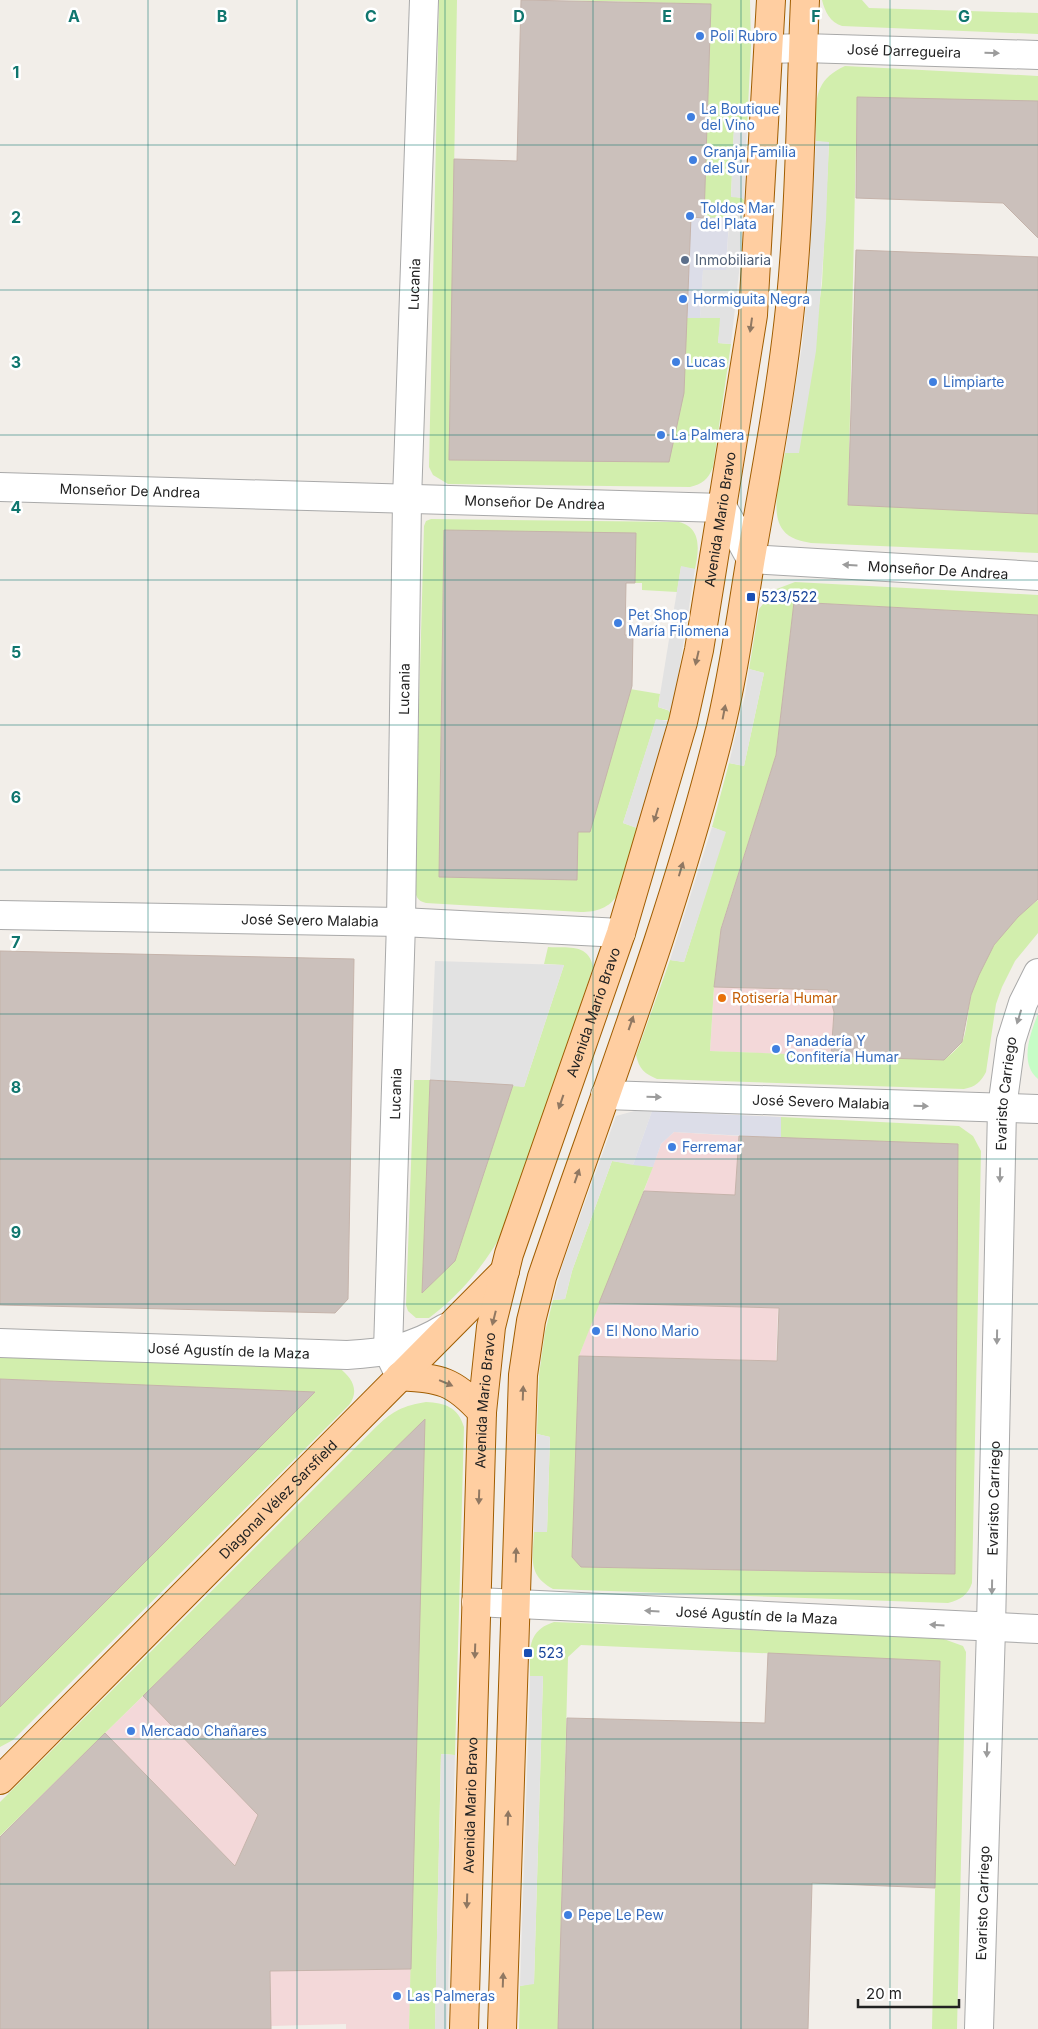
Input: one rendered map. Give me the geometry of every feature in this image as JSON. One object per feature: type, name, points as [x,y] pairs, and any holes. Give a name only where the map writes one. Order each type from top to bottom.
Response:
[{"type":"main road","name":"Avenida Mario Bravo","points":[[464,2029],[482,1412],[491,1328],[505,1270],[522,1214],[621,933],[683,722],[699,650],[753,315],[771,0]]},
{"type":"main road","points":[[502,2029],[514,1604],[523,1375],[531,1322],[542,1276],[661,934],[701,805],[721,724],[751,559],[779,389],[789,315],[794,262],[805,0]]},
{"type":"main road","name":"Diagonal Vélez Sarsfield","points":[[2,1776],[505,1270],[561,1222]]},
{"type":"main road","points":[[400,1376],[439,1380],[467,1395],[482,1412]]},
{"type":"street","name":"Lucania","points":[[400,1376],[388,1352],[401,922],[407,500],[424,0]]},
{"type":"street","name":"José Darregueira","points":[[769,49],[803,48],[1038,55]]},
{"type":"street","name":"Monseñor De Andrea","points":[[0,488],[723,508]]},
{"type":"street","points":[[723,508],[751,559]]},
{"type":"street","name":"Monseñor De Andrea","points":[[751,559],[1038,576]]},
{"type":"street","name":"José Severo Malabia","points":[[0,915],[401,922],[621,933]]},
{"type":"street","name":"Evaristo Carriego","points":[[979,2029],[991,1628],[1002,1108],[1011,1041],[1023,1003],[1038,972]]},
{"type":"street","name":"José Severo Malabia","points":[[605,1095],[1038,1109]]},
{"type":"street","name":"José Agustín de la Maza","points":[[0,1344],[347,1355],[388,1352],[412,1345],[429,1338],[451,1324]]},
{"type":"street","name":"José Agustín de la Maza","points":[[476,1602],[1038,1629]]},
{"type":"shaded area","points":[[734,126],[747,127],[744,200],[731,197]]},
{"type":"shaded area","points":[[816,141],[829,142],[826,220],[816,351],[799,453],[785,453],[802,346],[808,285]]},
{"type":"shaded area","points":[[743,207],[739,272],[731,344],[718,343],[720,318],[700,318],[703,269],[726,270],[730,208]]},
{"type":"shaded area","points":[[691,217],[729,218],[726,270],[703,270],[700,318],[686,318]]},
{"type":"shaded area","points":[[681,566],[695,569],[671,722],[637,828],[623,823],[656,719],[667,721],[671,714],[668,710],[658,707]]},
{"type":"shaded area","points":[[749,669],[764,673],[744,766],[729,763]]},
{"type":"shaded area","points":[[712,827],[726,832],[684,962],[670,960]]},
{"type":"shaded area","points":[[435,961],[564,965],[524,1087],[430,1080]]},
{"type":"shaded area","points":[[714,987],[835,991],[831,1056],[710,1051]]},
{"type":"shaded area","points":[[638,1110],[652,1111],[633,1165],[612,1161],[572,1271],[565,1299],[553,1300],[562,1266],[616,1116]]},
{"type":"shaded area","points":[[652,1111],[781,1117],[781,1138],[674,1132],[661,1144],[653,1167],[633,1165]]},
{"type":"shaded area","points":[[674,1132],[739,1136],[735,1195],[644,1191],[661,1144]]},
{"type":"shaded area","points":[[599,1303],[778,1308],[776,1361],[579,1356]]},
{"type":"shaded area","points":[[537,1434],[550,1437],[547,1532],[534,1532]]},
{"type":"shaded area","points":[[530,1676],[543,1676],[534,1984],[520,1986]]},
{"type":"shaded area","points":[[143,1696],[258,1815],[235,1866],[105,1733]]},
{"type":"shaded area","points":[[441,1754],[455,1755],[447,2029],[435,2029]]},
{"type":"shaded area","points":[[411,1969],[409,2029],[346,2029],[346,2024],[271,2026],[270,1971]]},
{"type":"green space","points":[[439,0],[457,0],[449,460],[668,462],[679,416],[686,318],[721,318],[718,343],[731,344],[713,467],[707,478],[701,483],[690,487],[448,484],[433,475],[429,467]]},
{"type":"green space","points":[[564,0],[750,0],[751,46],[747,127],[734,127],[731,196],[744,200],[743,208],[730,209],[729,218],[704,218],[711,4]]},
{"type":"green space","points":[[822,0],[862,0],[869,8],[1038,13],[1038,34],[842,26],[834,22],[829,16]]},
{"type":"green space","points":[[845,66],[1038,76],[1038,102],[857,97],[848,505],[1038,513],[1038,553],[811,543],[789,536],[779,522],[776,503],[777,493],[785,453],[798,453],[822,284],[829,143],[816,141],[817,97],[825,80],[833,72]]},
{"type":"green space","points":[[431,519],[679,522],[692,529],[695,534],[698,547],[695,569],[681,567],[677,592],[642,590],[642,583],[635,583],[444,531],[439,877],[577,880],[578,832],[630,689],[660,694],[658,707],[670,711],[671,714],[669,720],[656,720],[623,823],[637,828],[618,894],[607,906],[581,912],[426,903],[421,901],[416,895],[414,887],[424,526],[426,521]]},
{"type":"green space","points":[[795,582],[1038,595],[1038,615],[794,602],[776,755],[721,928],[714,987],[710,1051],[944,1060],[963,1040],[975,981],[988,954],[1016,919],[1038,900],[1038,933],[1015,961],[1002,987],[996,1004],[986,1072],[980,1081],[971,1087],[964,1089],[657,1079],[643,1070],[637,1060],[636,1055],[670,960],[684,962],[725,832],[712,827],[729,763],[744,766],[764,673],[749,669],[759,609],[774,590]]},
{"type":"green space","points":[[548,947],[570,947],[582,950],[591,959],[593,967],[509,1222],[484,1262],[464,1286],[429,1318],[416,1318],[408,1311],[406,1305],[414,1080],[430,1080],[423,1273],[433,1282],[455,1260],[513,1085],[524,1087],[564,965],[544,964]]},
{"type":"green space","points":[[1038,1014],[1038,1079],[1029,1065],[1028,1048],[1029,1039]]},
{"type":"green space","points":[[781,1117],[959,1126],[973,1136],[981,1151],[972,1583],[963,1596],[948,1603],[553,1589],[539,1578],[533,1565],[534,1532],[547,1532],[550,1437],[537,1434],[539,1375],[545,1332],[553,1300],[565,1299],[572,1271],[612,1161],[653,1167],[579,1356],[572,1557],[582,1567],[955,1574],[958,1144],[781,1138]]},
{"type":"green space","points":[[0,1356],[339,1368],[351,1380],[354,1395],[349,1405],[13,1740],[0,1747],[0,1707],[303,1392],[0,1379]]},
{"type":"green space","points":[[426,1402],[450,1407],[458,1415],[464,1427],[455,1755],[441,1754],[435,2029],[409,2029],[424,1433],[411,1433],[0,1836],[0,1802],[377,1426],[399,1410]]},
{"type":"green space","points":[[554,1622],[941,1638],[963,1646],[966,1652],[957,2029],[932,2029],[940,1661],[581,1645],[568,1657],[558,2029],[519,2029],[520,1986],[534,1983],[543,1677],[530,1676],[530,1650],[534,1636],[538,1631]]},
{"type":"building","points":[[521,0],[711,4],[704,218],[691,217],[684,393],[669,462],[449,460],[454,159],[517,161]]},
{"type":"building","points":[[857,97],[1038,101],[1038,238],[1003,203],[856,198]]},
{"type":"building","points":[[856,250],[1038,257],[1038,514],[848,505]]},
{"type":"building","points":[[444,530],[636,533],[635,583],[626,583],[625,635],[633,635],[632,686],[590,832],[578,832],[577,880],[439,877]]},
{"type":"building","points":[[794,602],[1038,615],[1038,899],[1018,917],[994,945],[971,995],[962,1042],[944,1060],[831,1056],[834,1012],[828,990],[714,987],[721,929],[776,755]]},
{"type":"building","points":[[0,951],[354,959],[348,1299],[335,1313],[0,1305]]},
{"type":"building","points":[[430,1080],[513,1085],[455,1261],[422,1293]]},
{"type":"building","points":[[739,1136],[958,1144],[955,1574],[581,1567],[572,1557],[579,1356],[777,1361],[779,1308],[599,1303],[644,1191],[735,1195]]},
{"type":"building","points":[[0,1379],[315,1392],[0,1707]]},
{"type":"building","points":[[425,1419],[411,1969],[270,1971],[271,2029],[0,2029],[0,1837],[105,1733],[235,1866],[258,1815],[143,1696]]},
{"type":"building","points":[[768,1653],[940,1661],[935,1888],[812,1883],[808,2029],[558,2029],[567,1718],[765,1723]]},
{"type":"place","name":"Poli Rubro","points":[[700,36]]},
{"type":"place","name":"La Boutique del Vino","points":[[691,117]]},
{"type":"place","name":"Granja Familia del Sur","points":[[693,160]]},
{"type":"place","name":"Toldos Mar del Plata","points":[[690,216]]},
{"type":"place","name":"Inmobiliaria","points":[[685,260]]},
{"type":"place","name":"Hormiguita Negra","points":[[683,299]]},
{"type":"place","name":"Lucas","points":[[676,362]]},
{"type":"place","name":"Limpiarte","points":[[933,382]]},
{"type":"place","name":"La Palmera","points":[[661,435]]},
{"type":"place","name":"523/522","points":[[751,597]]},
{"type":"place","name":"Pet Shop María Filomena","points":[[618,623]]},
{"type":"place","name":"Rotisería Humar","points":[[722,998]]},
{"type":"place","name":"Panadería Y Confitería Humar","points":[[776,1049]]},
{"type":"place","name":"Ferremar","points":[[672,1147]]},
{"type":"place","name":"El Nono Mario","points":[[596,1331]]},
{"type":"place","name":"523","points":[[528,1653]]},
{"type":"place","name":"Mercado Chañares","points":[[131,1731]]},
{"type":"place","name":"Pepe Le Pew","points":[[568,1915]]},
{"type":"place","name":"Las Palmeras","points":[[397,1996]]}]
